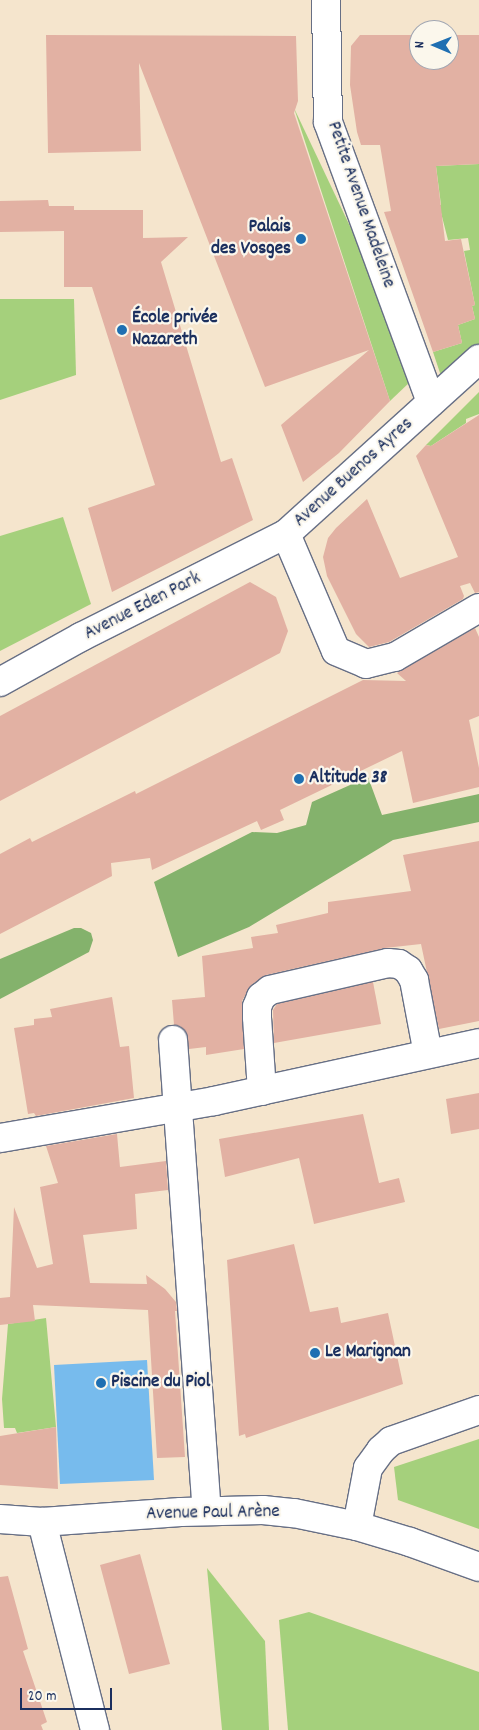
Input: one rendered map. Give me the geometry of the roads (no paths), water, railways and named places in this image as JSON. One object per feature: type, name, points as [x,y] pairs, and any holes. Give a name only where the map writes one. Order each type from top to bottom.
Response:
[{"type":"street","name":"Petite Avenue Madeleine","points":[[326,0],[328,122],[431,402]]},
{"type":"street","name":"Avenue Buenos Ayres","points":[[479,359],[286,534],[336,651],[366,664],[396,657],[479,608]]},
{"type":"street","name":"Avenue Eden Park","points":[[0,682],[81,637],[286,534]]},
{"type":"street","points":[[262,1091],[257,1017],[257,1006],[261,997],[270,990],[388,963],[399,964],[404,967],[414,980],[428,1054]]},
{"type":"street","points":[[173,1040],[207,1511]]},
{"type":"street","points":[[0,1138],[178,1108],[479,1043]]},
{"type":"street","points":[[356,1526],[368,1468],[381,1450],[391,1441],[479,1410]]},
{"type":"street","name":"Avenue Paul Arène","points":[[0,1519],[42,1522],[207,1511],[263,1510],[304,1515],[356,1526],[410,1542],[479,1567]]},
{"type":"street","points":[[42,1522],[95,1730]]},
{"type":"water","points":[[147,1360],[154,1480],[60,1484],[54,1365]]},
{"type":"place","name":"Palais des Vosges","points":[[301,239]]},
{"type":"place","name":"École privée Nazareth","points":[[122,330]]},
{"type":"place","name":"Altitude 38","points":[[299,779]]},
{"type":"place","name":"Le Marignan","points":[[315,1353]]},
{"type":"place","name":"Piscine du Piol","points":[[101,1383]]}]
